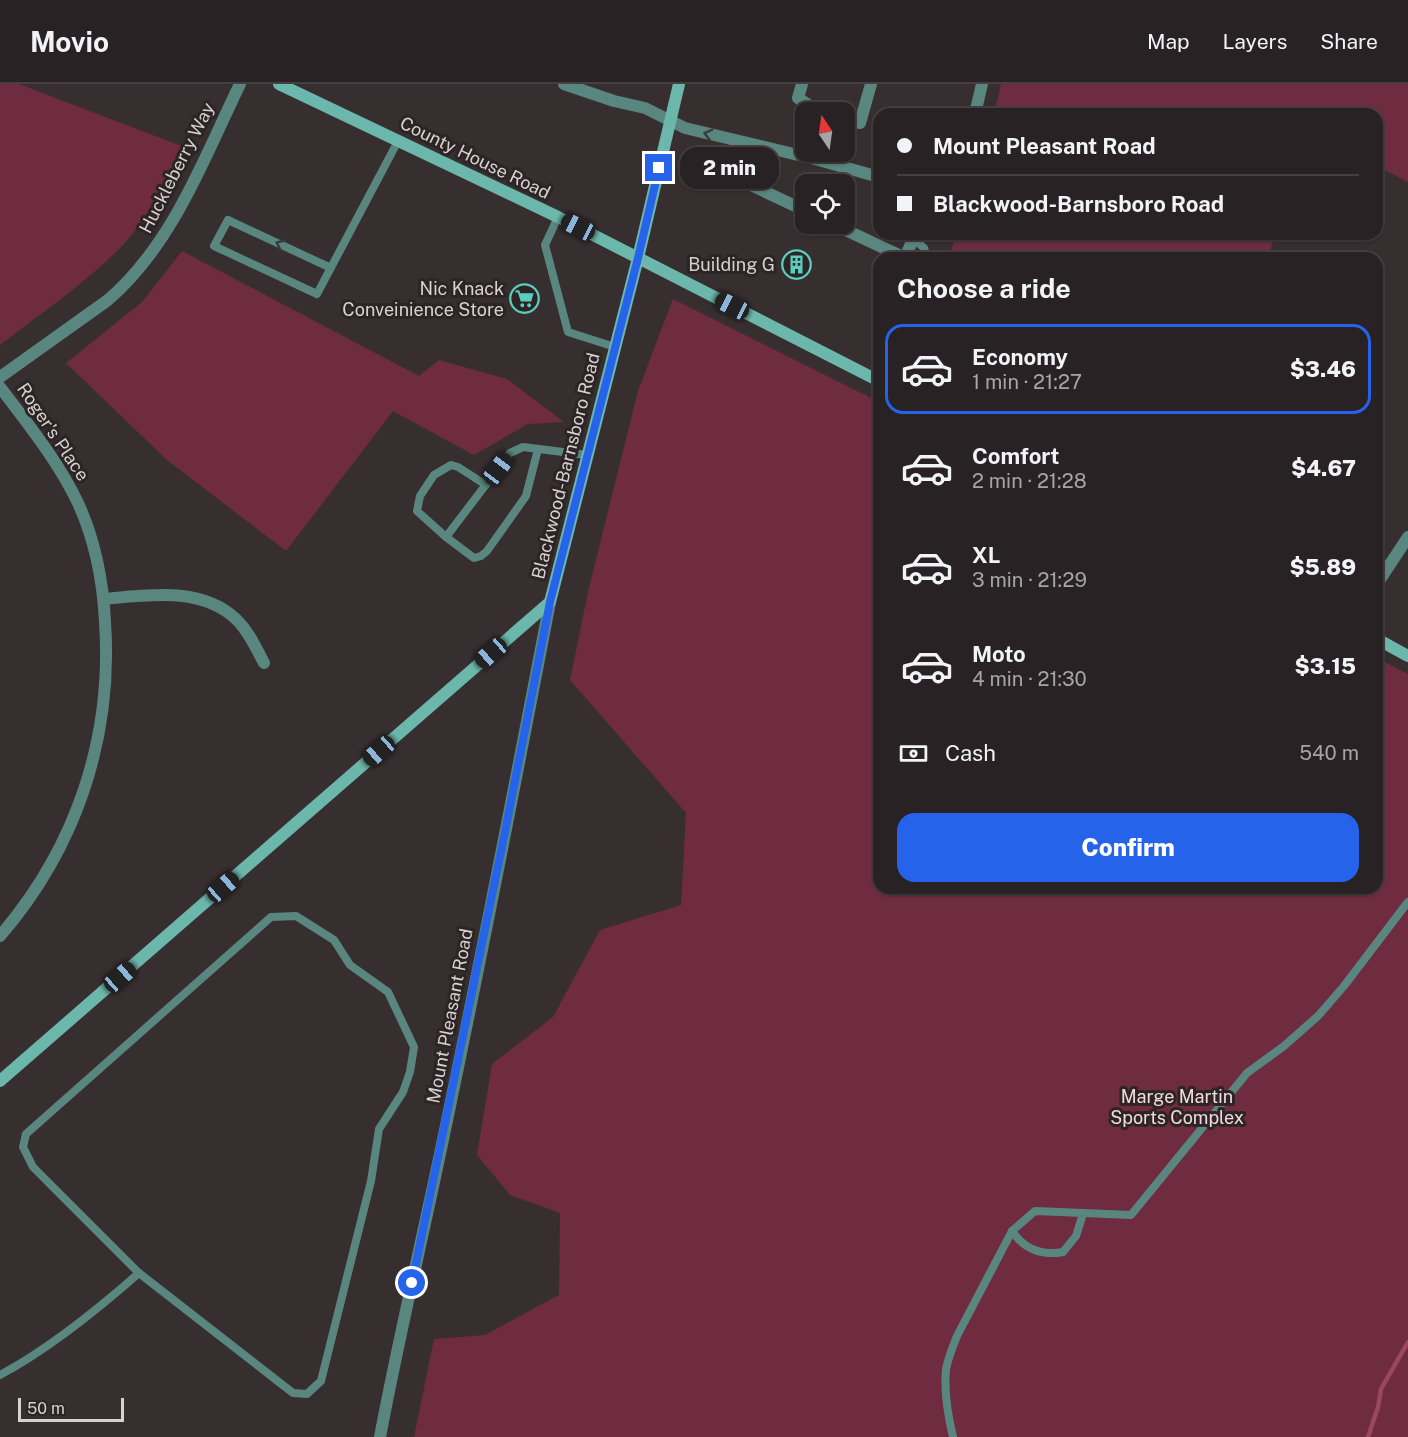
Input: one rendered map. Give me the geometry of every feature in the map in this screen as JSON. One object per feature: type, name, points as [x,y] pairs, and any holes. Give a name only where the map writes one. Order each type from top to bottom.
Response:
[{"type":"main road","name":"County House Road","points":[[279,84],[558,217],[873,378]]},
{"type":"main road","name":"Blackwood-Barnsboro Road","points":[[0,1081],[550,602],[638,258],[679,84]]},
{"type":"main road","points":[[1383,642],[1408,656]]},
{"type":"street","name":"Huckleberry Way","points":[[0,376],[108,300],[122,288],[155,250],[183,202],[240,84]]},
{"type":"street","points":[[564,84],[614,101],[645,108],[685,128],[748,144],[795,152]]},
{"type":"street","points":[[802,84],[798,98],[804,102]]},
{"type":"street","points":[[976,108],[982,84]]},
{"type":"street","points":[[855,122],[860,123],[867,88]]},
{"type":"street","points":[[748,144],[738,178],[795,205]]},
{"type":"street","points":[[836,162],[873,175]]},
{"type":"street","points":[[854,234],[891,252]]},
{"type":"street","name":"Roger's Place","points":[[0,387],[52,457],[72,492],[92,543],[104,598],[107,648],[102,719],[88,778],[76,815],[55,859],[29,899],[0,936]]},
{"type":"street","points":[[1383,575],[1408,537]]},
{"type":"street","points":[[104,598],[166,594],[214,604],[228,612],[250,636],[264,663]]},
{"type":"street","name":"Mount Pleasant Road","points":[[380,1437],[397,1345],[447,1121],[550,602]]},
{"type":"lane","points":[[331,268],[228,220],[214,246],[317,294],[331,268],[398,141]]},
{"type":"lane","points":[[558,217],[545,245],[568,332],[615,346]]},
{"type":"lane","points":[[446,537],[510,453],[523,447],[587,455]]},
{"type":"lane","points":[[486,485],[458,466],[451,465],[434,475],[420,496],[417,511],[474,558],[487,551],[526,496],[538,449]]},
{"type":"lane","points":[[953,1437],[946,1390],[946,1368],[957,1336],[1012,1232],[1035,1211],[1131,1215],[1247,1073],[1284,1047],[1318,1016],[1344,986],[1408,902]]},
{"type":"lane","points":[[296,916],[334,940],[350,965],[388,992],[414,1047],[410,1072],[403,1092],[379,1129],[371,1181],[321,1381],[307,1394],[293,1393],[139,1273],[33,1167],[23,1147],[26,1134],[271,917],[296,916]]},
{"type":"lane","points":[[1012,1232],[1020,1243],[1035,1250],[1051,1254],[1063,1252],[1076,1236],[1083,1214]]},
{"type":"lane","points":[[0,1376],[22,1363],[112,1297],[139,1273]]},
{"type":"green space","points":[[0,84],[19,84],[184,147],[147,214],[119,249],[76,287],[0,345]]},
{"type":"green space","points":[[1001,84],[1408,84],[1408,182],[1383,169],[1383,108],[995,108]]},
{"type":"green space","points":[[955,240],[1273,240],[1270,252],[950,252]]},
{"type":"green space","points":[[182,251],[419,376],[439,360],[507,379],[564,422],[528,424],[474,455],[393,411],[286,551],[167,460],[66,363],[142,302]]},
{"type":"green space","name":"Marge Martin Sports Complex","points":[[673,299],[873,399],[873,894],[1383,894],[1383,661],[1408,674],[1408,1437],[414,1437],[434,1339],[485,1335],[559,1295],[560,1213],[510,1195],[477,1155],[492,1064],[553,1017],[600,930],[681,905],[686,813],[570,680],[588,592],[638,391]]},
{"type":"waterway","points":[[1368,1437],[1378,1407],[1381,1389],[1408,1342]]},
{"type":"place","name":"Building G","points":[[796,265]]},
{"type":"place","name":"Nic Knack Conveinience Store","points":[[525,299]]},
{"type":"route","points":[[412,1283],[550,602],[659,168]]}]
